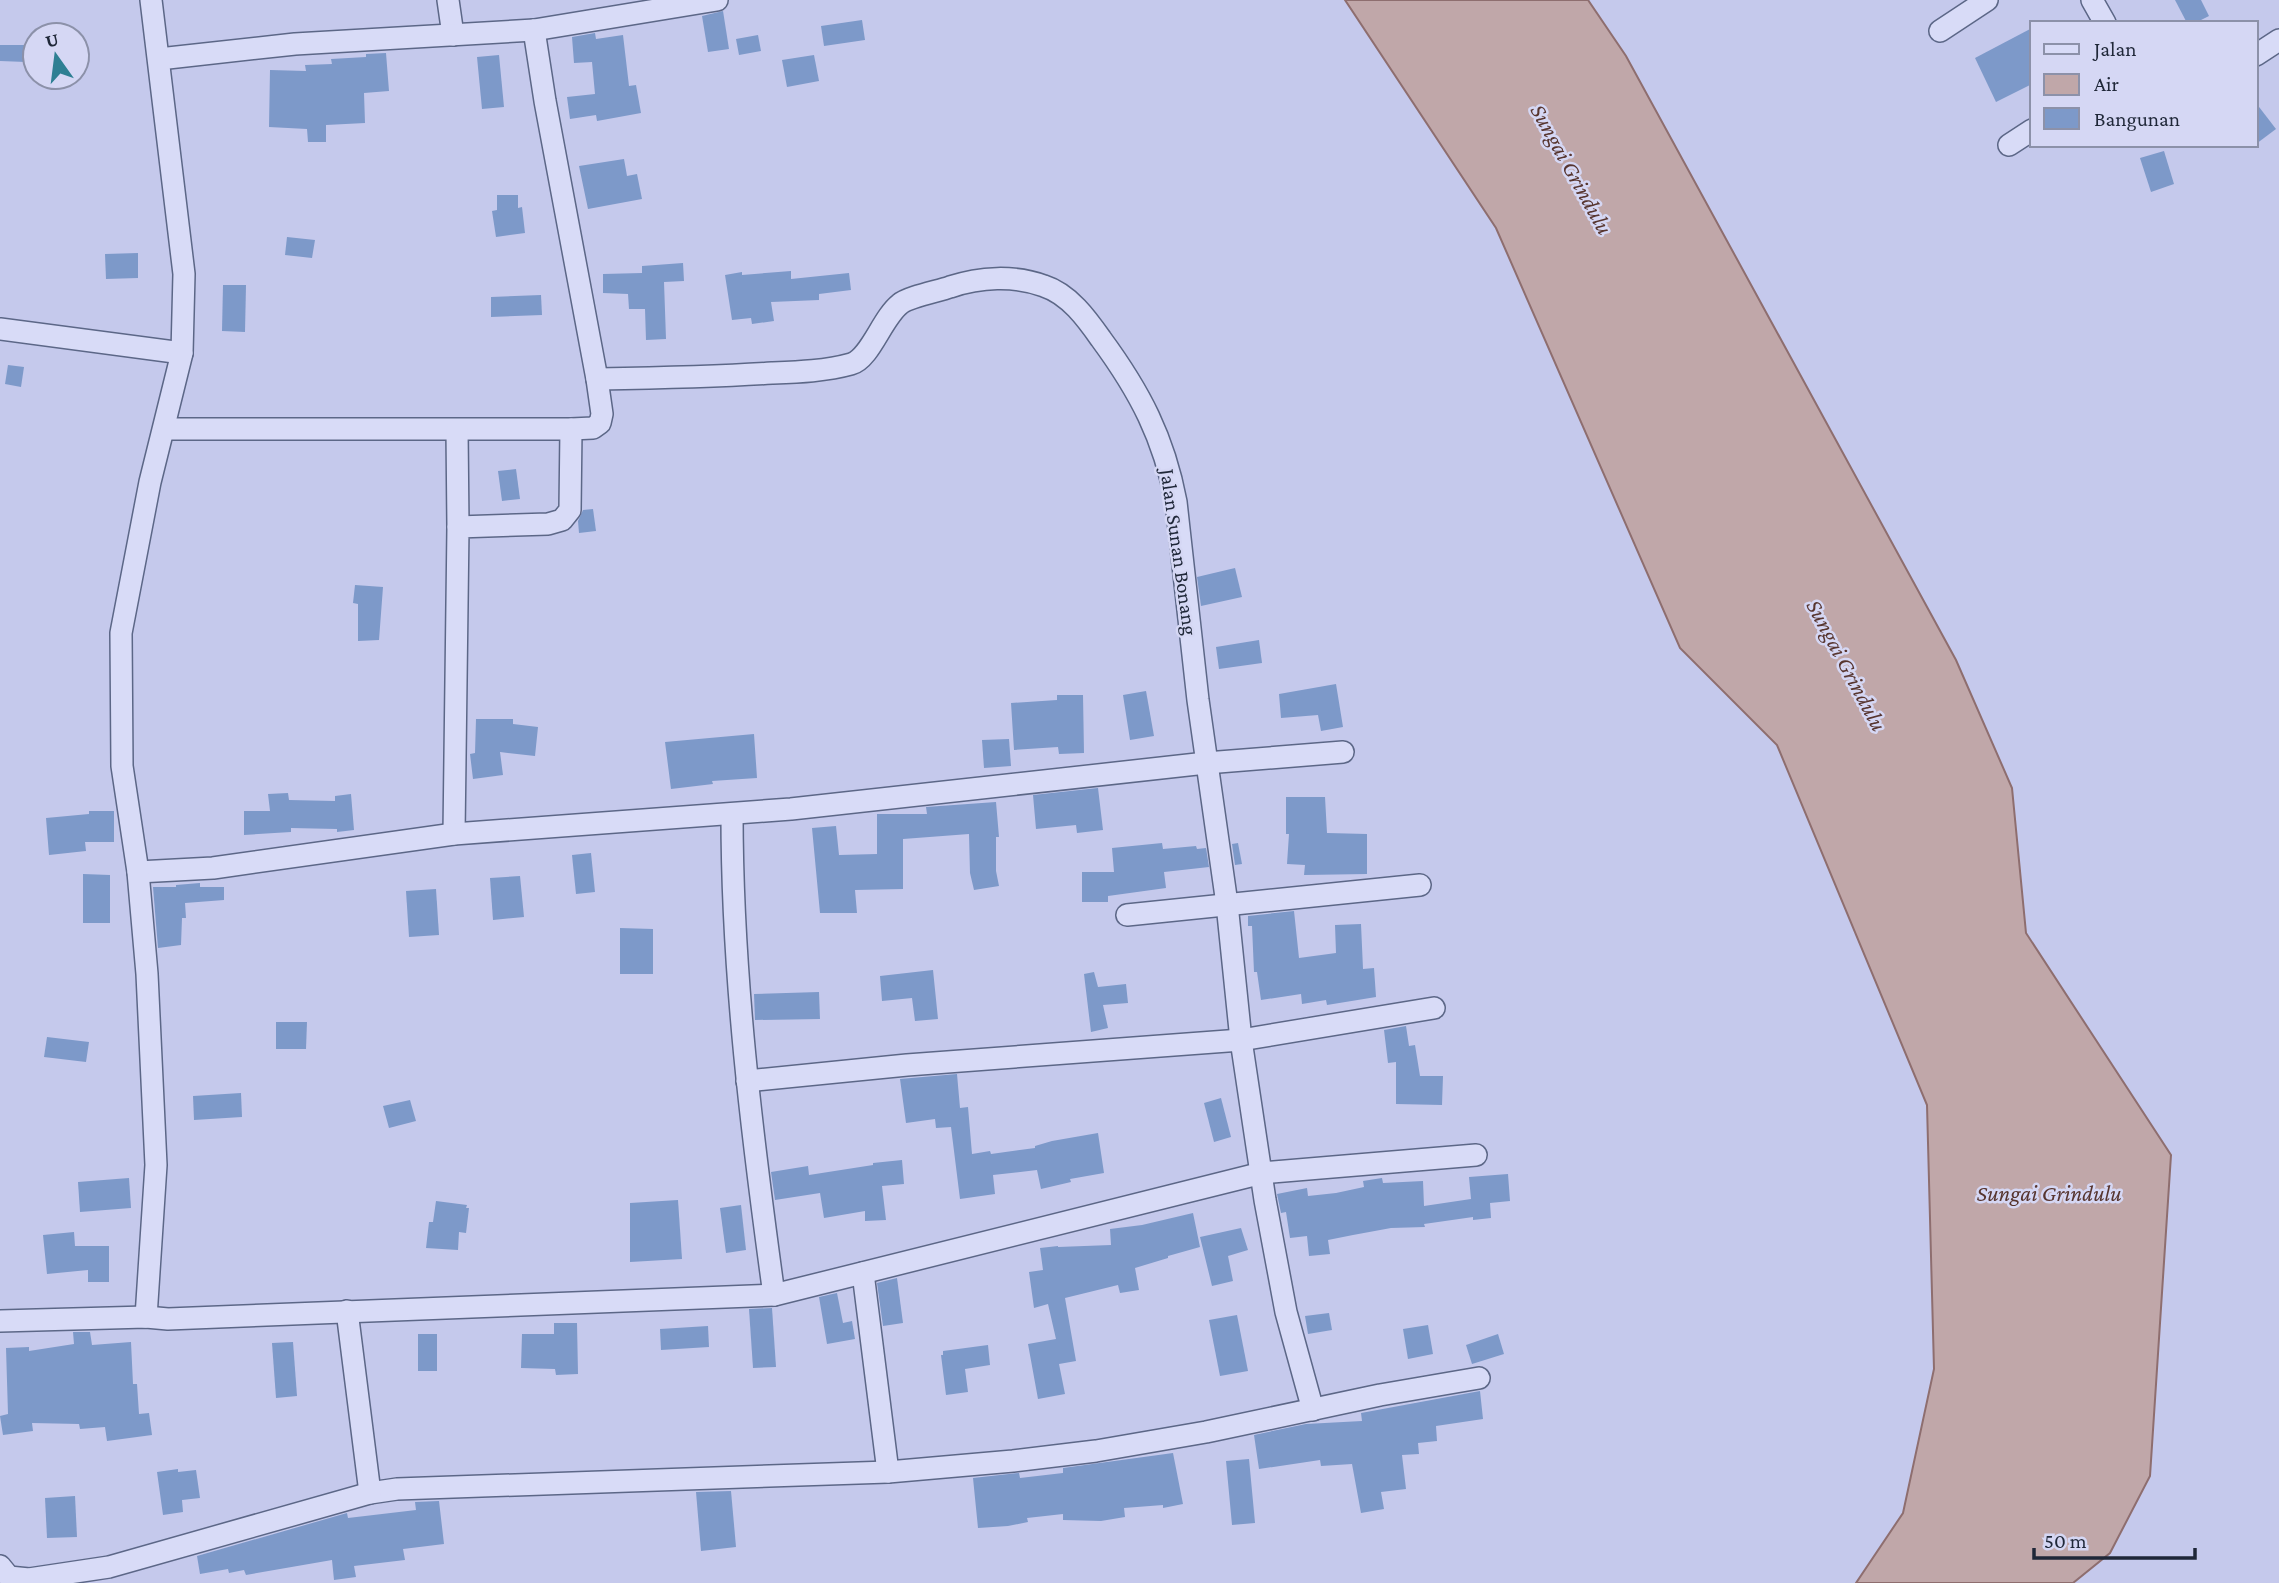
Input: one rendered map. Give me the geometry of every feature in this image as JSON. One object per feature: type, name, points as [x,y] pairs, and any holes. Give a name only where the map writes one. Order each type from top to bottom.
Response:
[{"type":"street","points":[[146,1317],[156,1165],[138,872],[122,766],[121,634],[150,482],[182,353],[184,274],[152,0]]},
{"type":"street","points":[[448,0],[453,35]]},
{"type":"street","points":[[159,59],[295,44],[534,30],[717,0]]},
{"type":"street","points":[[1940,32],[1987,0]]},
{"type":"street","points":[[2092,0],[2104,21]]},
{"type":"street","points":[[164,429],[571,429],[593,428],[600,423],[602,414],[597,379],[534,30]]},
{"type":"street","points":[[2258,54],[2279,40]]},
{"type":"street","points":[[2009,145],[2030,131]]},
{"type":"street","name":"Jalan Sunan Bonang","points":[[597,379],[751,375],[839,367],[855,363],[864,357],[877,333],[901,303],[963,282],[997,278],[1046,286],[1066,299],[1092,327],[1123,369],[1143,401],[1170,471],[1176,502],[1206,762],[1227,904],[1241,1040],[1265,1200],[1286,1312],[1313,1410]]},
{"type":"street","points":[[0,329],[182,353]]},
{"type":"street","points":[[457,527],[548,524],[562,520],[570,510],[571,429]]},
{"type":"street","points":[[454,834],[457,430]]},
{"type":"street","points":[[138,872],[213,868],[454,834],[791,809],[1206,762],[1343,752]]},
{"type":"street","points":[[732,814],[732,877],[747,1081],[774,1295]]},
{"type":"street","points":[[1127,915],[1420,885]]},
{"type":"street","points":[[747,1081],[907,1065],[1241,1040],[1434,1008]]},
{"type":"street","points":[[0,1321],[146,1317],[168,1319],[774,1295],[1262,1173],[1476,1156]]},
{"type":"street","points":[[863,1273],[888,1472]]},
{"type":"street","points":[[347,1311],[370,1493]]},
{"type":"street","points":[[3,1573],[29,1579],[108,1567],[370,1493],[397,1489],[888,1472],[1096,1451],[1479,1378]]},
{"type":"water","name":"Sungai Grindulu","points":[[1345,0],[1588,0],[1626,56],[1956,660],[2012,788],[2026,933],[2171,1155],[2150,1476],[2110,1553],[2073,1583],[1856,1583],[1903,1513],[1934,1369],[1927,1105],[1777,745],[1680,648],[1496,228]]},
{"type":"building","points":[[2175,0],[2201,0],[2209,16],[2199,21],[2186,21]]},
{"type":"building","points":[[723,11],[729,49],[708,52],[702,16]]},
{"type":"building","points":[[862,20],[865,40],[824,46],[821,26]]},
{"type":"building","points":[[2030,29],[2030,85],[1996,102],[1975,58]]},
{"type":"building","points":[[595,33],[596,39],[623,35],[629,86],[636,85],[641,113],[597,121],[596,115],[570,119],[567,97],[595,94],[592,62],[574,63],[572,37]]},
{"type":"building","points":[[758,35],[761,51],[739,55],[736,39]]},
{"type":"building","points":[[0,45],[21,45],[21,62],[0,61]]},
{"type":"building","points":[[386,53],[389,91],[364,93],[365,123],[326,125],[326,142],[308,142],[307,129],[269,127],[270,70],[306,71],[305,65],[332,64],[331,59]]},
{"type":"building","points":[[499,55],[504,107],[482,109],[477,57]]},
{"type":"building","points":[[814,55],[819,81],[787,87],[782,60]]},
{"type":"building","points":[[2258,106],[2276,129],[2258,142]]},
{"type":"building","points":[[2164,151],[2174,184],[2151,192],[2140,158]]},
{"type":"building","points":[[624,159],[627,176],[637,174],[642,199],[588,209],[579,166]]},
{"type":"building","points":[[497,195],[518,195],[518,208],[522,207],[525,233],[496,237],[492,211],[497,210]]},
{"type":"building","points":[[287,237],[315,240],[312,258],[285,255]]},
{"type":"building","points":[[138,253],[138,278],[106,279],[105,254]]},
{"type":"building","points":[[683,263],[684,281],[664,282],[666,339],[646,340],[645,309],[629,309],[628,294],[603,293],[603,274],[642,273],[642,266]]},
{"type":"building","points":[[791,271],[791,279],[849,273],[851,290],[819,294],[819,300],[771,302],[774,321],[752,324],[751,318],[732,320],[725,275]]},
{"type":"building","points":[[223,285],[246,285],[245,332],[222,331]]},
{"type":"building","points":[[541,295],[542,315],[491,317],[491,297]]},
{"type":"building","points":[[8,365],[24,367],[21,387],[5,384]]},
{"type":"building","points":[[516,469],[520,499],[502,501],[498,471]]},
{"type":"building","points":[[593,509],[596,531],[579,533],[578,521],[583,510]]},
{"type":"building","points":[[1235,568],[1242,597],[1201,606],[1197,577]]},
{"type":"building","points":[[355,585],[383,587],[379,640],[358,641],[358,604],[353,603]]},
{"type":"building","points":[[1259,640],[1262,663],[1219,669],[1216,647]]},
{"type":"building","points":[[1336,684],[1343,727],[1321,731],[1318,715],[1281,718],[1279,694]]},
{"type":"building","points":[[1146,691],[1154,736],[1130,740],[1123,695]]},
{"type":"building","points":[[1057,695],[1083,695],[1084,753],[1059,754],[1058,747],[1014,750],[1011,703],[1057,700]]},
{"type":"building","points":[[476,719],[513,719],[513,724],[538,727],[535,756],[500,752],[503,775],[473,779],[470,754],[475,753]]},
{"type":"building","points":[[754,734],[757,778],[712,781],[713,784],[671,789],[665,742]]},
{"type":"building","points":[[1009,739],[1011,766],[984,768],[982,740]]},
{"type":"building","points":[[1098,788],[1103,830],[1077,833],[1076,825],[1036,829],[1033,795]]},
{"type":"building","points":[[288,793],[289,800],[335,801],[335,796],[351,794],[354,830],[337,832],[337,829],[291,828],[291,832],[244,835],[244,811],[270,811],[268,794]]},
{"type":"building","points":[[1286,797],[1325,797],[1327,833],[1367,834],[1367,874],[1304,875],[1305,865],[1287,864],[1289,834],[1286,834]]},
{"type":"building","points":[[996,802],[999,837],[996,837],[996,871],[999,886],[974,890],[970,873],[969,834],[903,839],[903,889],[855,890],[857,913],[820,913],[812,828],[836,826],[839,855],[877,854],[877,814],[927,814],[926,807]]},
{"type":"building","points":[[89,811],[114,811],[114,842],[85,842],[86,851],[49,855],[46,818],[89,814]]},
{"type":"building","points":[[1162,843],[1163,849],[1196,846],[1197,849],[1206,848],[1209,867],[1164,872],[1166,888],[1108,896],[1108,902],[1082,902],[1082,872],[1114,872],[1112,848]]},
{"type":"building","points":[[1238,843],[1242,864],[1235,865],[1232,844]]},
{"type":"building","points":[[591,853],[595,892],[576,894],[572,855]]},
{"type":"building","points":[[83,874],[110,875],[110,923],[83,923]]},
{"type":"building","points":[[520,876],[524,917],[493,920],[490,878]]},
{"type":"building","points":[[200,883],[200,887],[224,887],[224,900],[185,903],[186,918],[182,918],[181,945],[158,948],[153,887]]},
{"type":"building","points":[[436,889],[439,935],[409,937],[406,891]]},
{"type":"building","points":[[1294,911],[1299,958],[1336,953],[1335,925],[1361,924],[1363,969],[1374,968],[1376,997],[1327,1005],[1326,1000],[1302,1004],[1301,994],[1261,1000],[1257,972],[1254,972],[1252,926],[1248,926],[1248,916]]},
{"type":"building","points":[[620,928],[653,929],[653,974],[620,974]]},
{"type":"building","points":[[933,970],[938,1019],[915,1021],[912,998],[882,1001],[880,976]]},
{"type":"building","points":[[1094,972],[1098,987],[1126,984],[1128,1003],[1103,1005],[1108,1028],[1091,1032],[1084,974]]},
{"type":"building","points":[[819,992],[820,1019],[755,1020],[754,994]]},
{"type":"building","points":[[276,1022],[307,1022],[306,1049],[276,1049]]},
{"type":"building","points":[[1406,1026],[1409,1046],[1415,1045],[1420,1076],[1443,1076],[1442,1105],[1396,1104],[1396,1062],[1388,1063],[1384,1030]]},
{"type":"building","points":[[47,1037],[89,1042],[86,1062],[44,1057]]},
{"type":"building","points":[[957,1074],[960,1108],[968,1107],[972,1154],[1035,1148],[1052,1141],[1098,1133],[1104,1173],[1070,1179],[1071,1182],[1041,1189],[1037,1170],[993,1175],[995,1194],[960,1199],[951,1127],[936,1128],[935,1119],[906,1123],[900,1079]]},
{"type":"building","points":[[241,1093],[242,1117],[194,1120],[193,1096]]},
{"type":"building","points":[[1221,1098],[1231,1137],[1214,1142],[1204,1103]]},
{"type":"building","points":[[410,1100],[416,1121],[389,1128],[383,1106]]},
{"type":"building","points":[[902,1160],[904,1184],[882,1186],[886,1220],[865,1221],[865,1211],[824,1218],[820,1193],[775,1200],[771,1172],[808,1166],[809,1175]]},
{"type":"building","points":[[1508,1174],[1510,1201],[1490,1203],[1491,1218],[1473,1220],[1473,1217],[1424,1224],[1425,1227],[1391,1228],[1328,1240],[1330,1254],[1309,1256],[1307,1236],[1290,1238],[1286,1212],[1281,1213],[1277,1194],[1307,1188],[1308,1196],[1336,1193],[1364,1187],[1363,1181],[1382,1178],[1383,1183],[1423,1181],[1424,1206],[1471,1199],[1469,1177]]},
{"type":"building","points":[[129,1178],[131,1208],[80,1212],[78,1182]]},
{"type":"building","points":[[678,1200],[682,1259],[630,1262],[630,1203]]},
{"type":"building","points":[[436,1201],[467,1205],[466,1208],[469,1208],[466,1233],[459,1232],[458,1250],[426,1248],[429,1222],[433,1222]]},
{"type":"building","points":[[741,1205],[746,1250],[726,1253],[720,1208]]},
{"type":"building","points":[[1193,1213],[1200,1247],[1135,1268],[1139,1290],[1120,1293],[1118,1285],[1065,1298],[1076,1361],[1059,1364],[1065,1394],[1038,1399],[1028,1344],[1056,1339],[1048,1304],[1034,1308],[1029,1272],[1043,1270],[1040,1248],[1111,1245],[1110,1229],[1142,1225]]},
{"type":"building","points":[[1241,1228],[1248,1250],[1228,1256],[1233,1281],[1212,1286],[1200,1237]]},
{"type":"building","points":[[74,1232],[75,1246],[109,1246],[109,1282],[88,1282],[88,1270],[47,1274],[43,1235]]},
{"type":"building","points":[[897,1278],[903,1323],[883,1326],[877,1283]]},
{"type":"building","points":[[837,1293],[843,1323],[852,1321],[855,1339],[827,1344],[819,1297]]},
{"type":"building","points":[[772,1308],[776,1367],[753,1368],[749,1309]]},
{"type":"building","points":[[1329,1313],[1332,1330],[1308,1334],[1305,1316]]},
{"type":"building","points":[[1237,1315],[1248,1371],[1220,1376],[1209,1320]]},
{"type":"building","points":[[554,1323],[577,1323],[578,1374],[556,1375],[555,1369],[521,1368],[522,1334],[554,1334]]},
{"type":"building","points":[[1428,1325],[1433,1354],[1408,1359],[1403,1329]]},
{"type":"building","points":[[708,1326],[709,1347],[661,1350],[660,1329]]},
{"type":"building","points":[[73,1332],[90,1332],[92,1345],[131,1342],[133,1384],[137,1384],[139,1414],[149,1413],[152,1435],[107,1441],[105,1427],[80,1429],[79,1424],[32,1423],[33,1431],[3,1435],[0,1416],[8,1414],[6,1348],[29,1347],[29,1351],[74,1344]]},
{"type":"building","points":[[418,1334],[437,1334],[437,1371],[418,1371]]},
{"type":"building","points":[[1498,1334],[1504,1354],[1472,1364],[1466,1345]]},
{"type":"building","points":[[293,1342],[297,1396],[276,1398],[272,1343]]},
{"type":"building","points":[[988,1345],[990,1365],[965,1369],[968,1392],[946,1395],[941,1355],[943,1351]]},
{"type":"building","points":[[1480,1391],[1483,1419],[1436,1426],[1437,1441],[1418,1443],[1419,1454],[1402,1455],[1406,1489],[1381,1492],[1384,1509],[1361,1513],[1352,1464],[1321,1466],[1320,1460],[1259,1469],[1254,1435],[1306,1424],[1362,1421],[1361,1413]]},
{"type":"building","points":[[1173,1453],[1183,1504],[1163,1508],[1163,1505],[1124,1508],[1125,1517],[1101,1521],[1063,1520],[1063,1514],[1027,1518],[1028,1522],[1008,1526],[978,1528],[973,1478],[1019,1473],[1020,1478],[1063,1473],[1063,1468]]},
{"type":"building","points":[[1249,1459],[1255,1523],[1232,1525],[1226,1461]]},
{"type":"building","points":[[178,1469],[178,1472],[196,1470],[200,1498],[182,1500],[183,1512],[163,1515],[157,1472]]},
{"type":"building","points":[[731,1491],[736,1547],[701,1551],[696,1492]]},
{"type":"building","points":[[75,1496],[77,1537],[47,1538],[45,1498]]},
{"type":"building","points":[[439,1501],[444,1544],[403,1549],[405,1560],[354,1566],[356,1577],[334,1580],[332,1560],[246,1575],[244,1570],[229,1573],[228,1569],[200,1574],[197,1556],[347,1513],[348,1518],[416,1510],[415,1502]]}]
